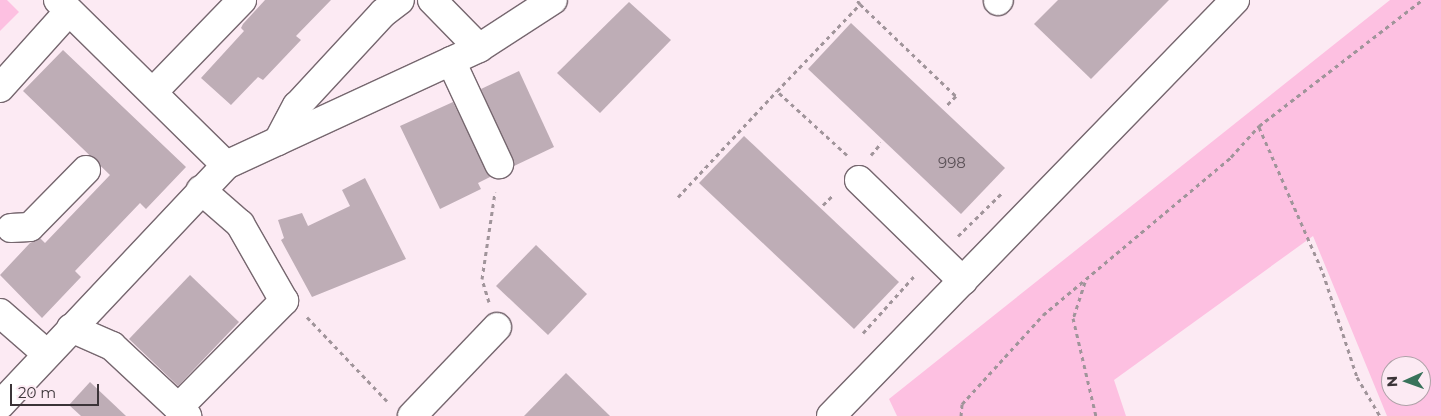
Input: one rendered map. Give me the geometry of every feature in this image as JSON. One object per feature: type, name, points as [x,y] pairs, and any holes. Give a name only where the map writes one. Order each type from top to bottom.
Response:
[{"type":"lane","points":[[152,92],[242,0]]},
{"type":"lane","points":[[278,141],[298,106],[383,13],[400,0]]},
{"type":"lane","points":[[432,0],[479,48]]},
{"type":"lane","points":[[0,405],[226,165],[479,48],[553,0]]},
{"type":"lane","points":[[831,416],[1235,0]]},
{"type":"lane","points":[[0,88],[64,5],[226,165]]},
{"type":"lane","points":[[451,61],[500,164]]},
{"type":"lane","points":[[4,227],[30,227],[86,170]]},
{"type":"lane","points":[[856,170],[963,281]]},
{"type":"lane","points":[[71,328],[112,346],[183,412],[284,301],[240,224],[201,190]]},
{"type":"lane","points":[[0,314],[47,354]]},
{"type":"lane","points":[[403,412],[497,327]]},
{"type":"path","points":[[856,0],[956,96],[945,107]]},
{"type":"path","points":[[960,416],[962,404],[1037,322],[1231,157],[1259,126],[1422,0]]},
{"type":"path","points":[[678,197],[860,4]]},
{"type":"path","points":[[777,92],[856,170]]},
{"type":"path","points":[[1259,126],[1323,273],[1357,377],[1380,416]]},
{"type":"path","points":[[482,279],[500,164]]},
{"type":"path","points":[[1085,281],[1073,318],[1096,416]]},
{"type":"path","points":[[284,301],[300,309],[403,412]]},
{"type":"shaded area","points":[[0,0],[7,0],[19,12],[0,31]]},
{"type":"shaded area","points":[[1390,0],[1441,0],[1441,416],[1387,416],[1383,406],[1431,406],[1431,356],[1381,356],[1381,401],[1313,236],[1114,380],[1126,416],[897,416],[889,399]]},
{"type":"building","points":[[265,0],[331,0],[296,36],[301,40],[263,80],[258,77],[231,105],[201,78],[244,31],[241,28],[243,24]]},
{"type":"building","points":[[1058,0],[1169,0],[1091,79],[1034,24]]},
{"type":"building","points":[[629,2],[671,40],[600,113],[557,73]]},
{"type":"building","points":[[851,23],[1005,168],[961,214],[808,69]]},
{"type":"building","points":[[63,50],[186,167],[146,209],[140,203],[75,271],[81,277],[42,318],[0,275],[30,243],[40,238],[45,243],[110,175],[23,91]]},
{"type":"building","points":[[519,71],[554,147],[514,166],[481,89]]},
{"type":"building","points":[[453,102],[490,177],[478,183],[481,189],[440,209],[400,126]]},
{"type":"building","points":[[744,136],[899,282],[854,329],[699,183]]},
{"type":"building","points":[[365,178],[406,259],[312,297],[281,240],[284,238],[278,220],[302,213],[308,226],[350,206],[342,190]]},
{"type":"building","points":[[536,245],[587,294],[548,335],[496,286]]},
{"type":"building","points":[[190,275],[239,322],[178,386],[129,339]]},
{"type":"building","points":[[566,373],[610,416],[524,416]]},
{"type":"building","points":[[90,382],[126,416],[81,416],[69,405]]}]
